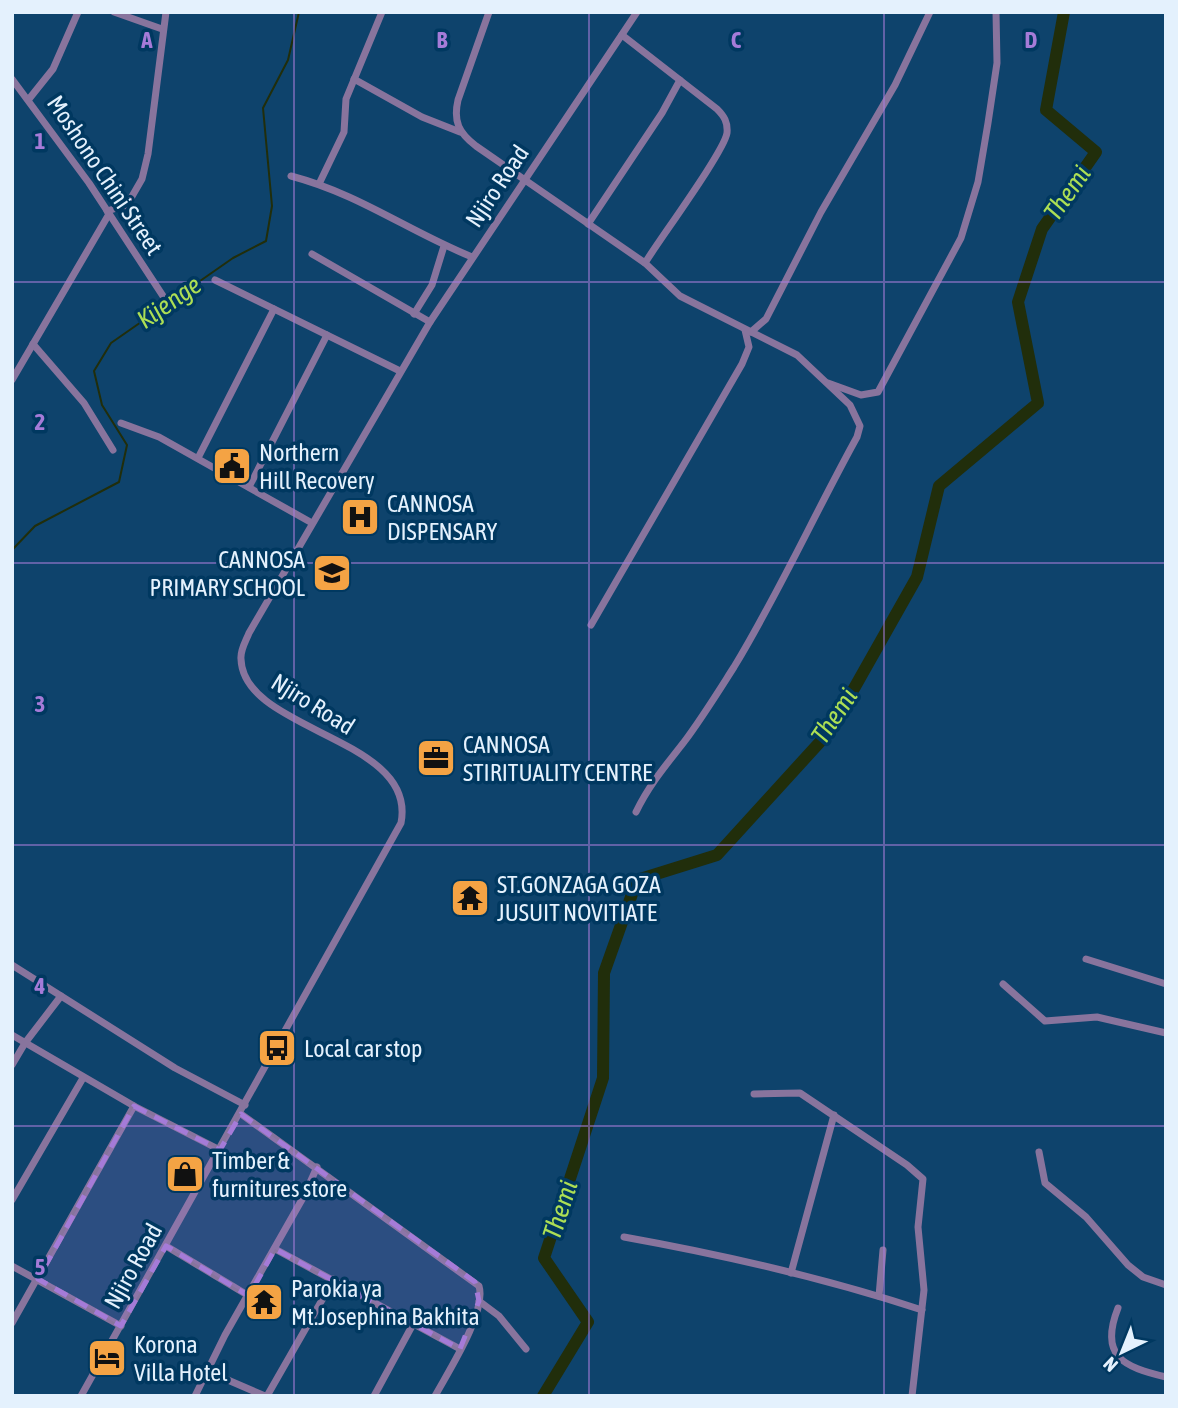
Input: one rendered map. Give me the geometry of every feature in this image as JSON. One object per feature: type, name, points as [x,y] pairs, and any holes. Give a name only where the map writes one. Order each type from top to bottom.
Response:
[{"type":"street","points":[[29,99],[53,69],[78,12]]},
{"type":"street","points":[[114,12],[162,30]]},
{"type":"street","points":[[12,380],[103,230],[108,213],[127,205],[142,179],[148,154],[166,12]]},
{"type":"street","points":[[319,184],[344,132],[346,99],[382,12]]},
{"type":"street","points":[[460,132],[456,115],[458,100],[489,12]]},
{"type":"street","name":"Njiro Road","points":[[81,1396],[396,836],[403,812],[401,796],[381,768],[261,697],[250,686],[240,655],[249,634],[312,523],[430,321],[637,12]]},
{"type":"street","points":[[748,330],[766,319],[821,212],[895,85],[930,12]]},
{"type":"street","points":[[824,382],[861,395],[877,392],[961,238],[978,182],[990,111],[997,63],[996,12]]},
{"type":"street","points":[[622,35],[726,118],[726,136],[645,263]]},
{"type":"street","name":"Moshono Chini Street","points":[[12,79],[29,99],[163,296]]},
{"type":"street","points":[[354,79],[422,117],[460,132],[476,146],[645,263],[680,296],[797,355],[850,405],[857,416],[860,426],[857,437],[735,664],[684,742],[654,778],[636,811]]},
{"type":"street","points":[[588,224],[662,113],[680,80]]},
{"type":"street","points":[[291,176],[360,200],[444,246],[472,257]]},
{"type":"street","points":[[414,314],[432,285],[444,246]]},
{"type":"street","points":[[312,254],[430,321]]},
{"type":"street","points":[[215,280],[400,371]]},
{"type":"street","points":[[198,458],[274,309]]},
{"type":"street","points":[[591,625],[743,364],[749,347],[748,330]]},
{"type":"street","points":[[249,487],[281,430],[327,335]]},
{"type":"street","points":[[33,344],[84,403],[113,450]]},
{"type":"street","points":[[121,423],[159,437],[312,523]]},
{"type":"street","points":[[1086,959],[1166,984]]},
{"type":"street","points":[[12,965],[175,1068],[245,1105]]},
{"type":"street","points":[[1003,984],[1045,1021],[1097,1017],[1166,1033]]},
{"type":"street","points":[[12,1065],[25,1043],[61,996]]},
{"type":"street","points":[[12,1035],[134,1107],[220,1150]]},
{"type":"street","points":[[12,1200],[83,1077]]},
{"type":"street","points":[[754,1094],[793,1091],[907,1164],[923,1179],[918,1227],[924,1267],[922,1310],[912,1396]]},
{"type":"street","points":[[12,1323],[134,1107]]},
{"type":"street","points":[[241,1114],[475,1282],[480,1291],[479,1301],[460,1349],[435,1396]]},
{"type":"street","points":[[791,1273],[834,1115]]},
{"type":"street","points":[[1039,1152],[1045,1183],[1086,1217],[1128,1265],[1143,1277],[1166,1285]]},
{"type":"street","points":[[195,1396],[317,1167]]},
{"type":"street","points":[[624,1237],[791,1273],[922,1310]]},
{"type":"street","points":[[166,1246],[249,1296]]},
{"type":"street","points":[[275,1249],[334,1279],[412,1326],[460,1349]]},
{"type":"street","points":[[879,1296],[883,1250]]},
{"type":"street","points":[[12,1266],[121,1326]]},
{"type":"street","points":[[207,1371],[266,1396],[334,1279]]},
{"type":"street","points":[[479,1301],[499,1316],[526,1349]]},
{"type":"street","points":[[1118,1308],[1111,1337],[1118,1357],[1128,1366],[1166,1377]]},
{"type":"street","points":[[374,1396],[412,1326]]},
{"type":"highlighted area","points":[[134,1106],[220,1150],[241,1114],[475,1282],[479,1301],[460,1349],[275,1249],[249,1296],[166,1246],[121,1326],[38,1279]]},
{"type":"waterway","name":"Kijenge","points":[[12,550],[35,526],[119,482],[127,445],[102,405],[94,371],[111,343],[233,258],[266,241],[272,206],[263,108],[288,60],[299,12]]},
{"type":"waterway","name":"Themi","points":[[543,1396],[588,1322],[544,1258],[603,1078],[604,973],[637,880],[717,855],[830,731],[917,577],[939,486],[1038,403],[1018,302],[1042,229],[1096,152],[1046,110],[1064,12]]},
{"type":"place","name":"Northern Hill Recovery","points":[[232,466]]},
{"type":"place","name":"CANNOSA DISPENSARY","points":[[360,517]]},
{"type":"place","name":"CANNOSA PRIMARY SCHOOL","points":[[332,573]]},
{"type":"place","name":"CANNOSA STIRITUALITY CENTRE","points":[[436,758]]},
{"type":"place","name":"ST.GONZAGA GOZA JUSUIT NOVITIATE","points":[[470,898]]},
{"type":"place","name":"Local car stop","points":[[277,1048]]},
{"type":"place","name":"Timber & furnitures store","points":[[185,1174]]},
{"type":"place","name":"Parokia ya Mt.Josephina Bakhita","points":[[264,1302]]},
{"type":"place","name":"Korona Villa Hotel","points":[[107,1358]]}]
